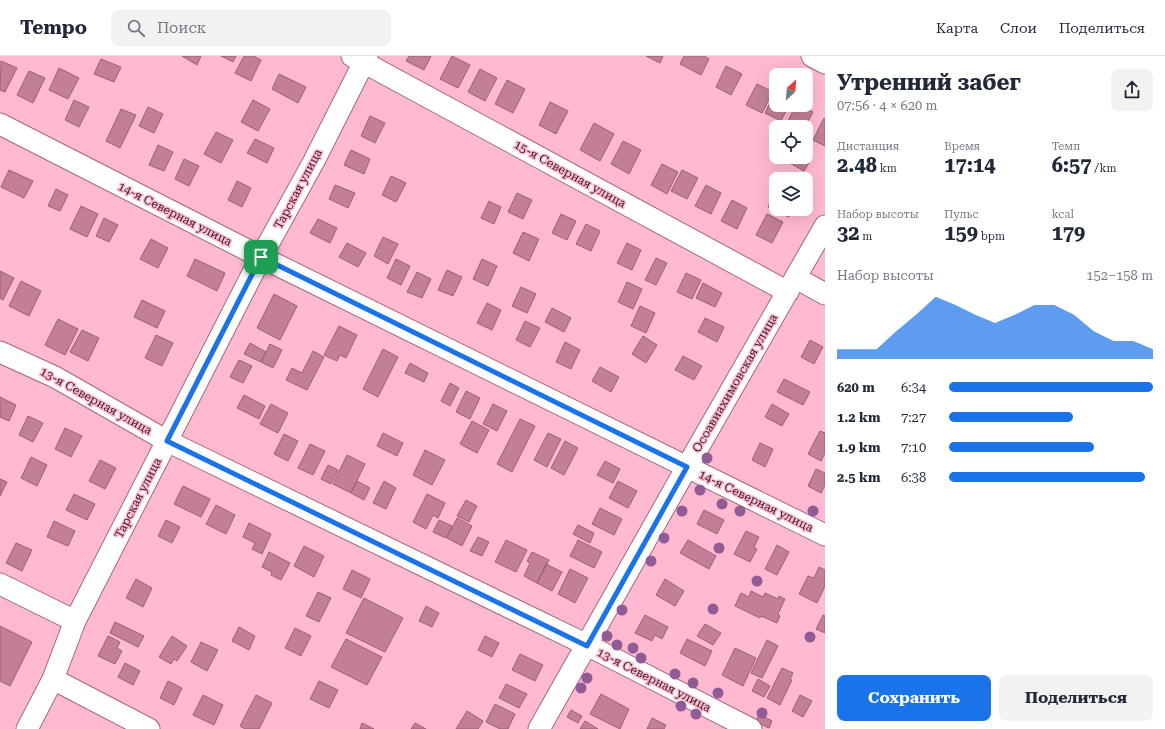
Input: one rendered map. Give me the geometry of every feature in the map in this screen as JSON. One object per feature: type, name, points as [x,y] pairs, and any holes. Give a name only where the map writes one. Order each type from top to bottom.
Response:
[{"type":"street","points":[[812,56],[825,63]]},
{"type":"street","name":"Тарская улица","points":[[27,729],[53,679],[75,621],[261,257],[314,161],[361,58]]},
{"type":"street","name":"15-я Северная улица","points":[[361,58],[792,285],[825,294]]},
{"type":"street","name":"14-я Северная улица","points":[[0,124],[261,257],[825,535]]},
{"type":"street","name":"Осоавиахимовская улица","points":[[539,729],[825,226]]},
{"type":"street","name":"13-я Северная улица","points":[[0,352],[55,378],[167,441],[587,646],[751,729]]},
{"type":"street","points":[[0,584],[75,621]]},
{"type":"street","points":[[53,679],[149,729]]},
{"type":"building","points":[[182,56],[201,56],[197,65]]},
{"type":"building","points":[[221,56],[236,56],[233,62]]},
{"type":"building","points":[[244,56],[253,56],[261,60],[251,81],[235,73]]},
{"type":"building","points":[[409,56],[431,56],[424,70],[406,61]]},
{"type":"building","points":[[452,56],[470,65],[458,88],[440,79]]},
{"type":"building","points":[[646,56],[663,56],[660,63]]},
{"type":"building","points":[[684,56],[704,56],[709,59],[701,75],[680,64]]},
{"type":"building","points":[[101,59],[121,67],[114,82],[94,74]]},
{"type":"building","points":[[1,61],[17,68],[5,92],[0,90]]},
{"type":"building","points":[[726,66],[742,74],[731,95],[716,87]]},
{"type":"building","points":[[59,68],[79,78],[68,99],[49,90]]},
{"type":"building","points":[[480,69],[497,78],[485,101],[468,92]]},
{"type":"building","points":[[29,71],[45,78],[33,103],[17,95]]},
{"type":"building","points":[[279,74],[306,87],[298,103],[272,89]]},
{"type":"building","points":[[507,80],[525,89],[513,113],[495,104]]},
{"type":"building","points":[[757,84],[769,90],[769,100],[762,113],[746,105]]},
{"type":"building","points":[[74,100],[89,107],[79,127],[65,120]]},
{"type":"building","points":[[253,100],[270,109],[258,131],[241,122]]},
{"type":"building","points":[[550,102],[568,111],[556,134],[539,125]]},
{"type":"building","points":[[769,105],[769,112],[786,112],[782,120],[765,113]]},
{"type":"building","points":[[148,107],[163,114],[154,133],[139,126]]},
{"type":"building","points":[[121,109],[136,115],[120,148],[106,141]]},
{"type":"building","points":[[792,112],[813,112],[809,120],[788,120]]},
{"type":"building","points":[[370,116],[385,123],[375,143],[361,136]]},
{"type":"building","points":[[824,118],[825,146],[813,140]]},
{"type":"building","points":[[594,123],[614,134],[600,161],[580,150]]},
{"type":"building","points":[[216,132],[233,140],[221,163],[204,154]]},
{"type":"building","points":[[255,139],[274,148],[267,163],[247,153]]},
{"type":"building","points":[[623,141],[641,150],[629,174],[611,164]]},
{"type":"building","points":[[158,145],[173,152],[164,171],[149,165]]},
{"type":"building","points":[[351,150],[370,159],[364,174],[344,165]]},
{"type":"building","points":[[184,159],[199,166],[189,186],[175,179]]},
{"type":"building","points":[[662,164],[678,172],[667,194],[651,185]]},
{"type":"building","points":[[791,164],[808,164],[804,171]]},
{"type":"building","points":[[9,170],[33,181],[24,198],[1,187]]},
{"type":"building","points":[[682,170],[698,178],[687,199],[671,191]]},
{"type":"building","points":[[391,176],[406,183],[396,202],[382,195]]},
{"type":"building","points":[[237,181],[251,188],[242,207],[228,200]]},
{"type":"building","points":[[335,185],[355,193],[348,208],[329,199]]},
{"type":"building","points":[[706,185],[721,193],[711,214],[695,206]]},
{"type":"building","points":[[56,189],[68,195],[60,211],[48,206]]},
{"type":"building","points":[[517,193],[532,200],[523,219],[508,212]]},
{"type":"building","points":[[732,200],[747,208],[737,229],[721,221]]},
{"type":"building","points":[[489,201],[501,207],[494,224],[481,218]]},
{"type":"building","points":[[81,206],[98,214],[87,237],[70,229]]},
{"type":"building","points":[[561,214],[576,221],[567,240],[552,233]]},
{"type":"building","points":[[767,214],[783,222],[772,243],[756,235]]},
{"type":"building","points":[[104,218],[118,225],[109,242],[96,236]]},
{"type":"building","points":[[318,219],[337,228],[330,243],[310,233]]},
{"type":"building","points":[[586,224],[600,231],[591,251],[576,244]]},
{"type":"building","points":[[523,232],[539,239],[529,261],[513,253]]},
{"type":"building","points":[[383,237],[398,244],[388,264],[374,256]]},
{"type":"building","points":[[151,239],[168,248],[158,268],[140,259]]},
{"type":"building","points":[[347,243],[366,253],[358,267],[339,257]]},
{"type":"building","points":[[627,243],[641,250],[632,270],[617,263]]},
{"type":"building","points":[[656,258],[667,263],[656,285],[645,280]]},
{"type":"building","points":[[195,259],[225,273],[217,291],[187,276]]},
{"type":"building","points":[[396,259],[410,266],[401,285],[387,278]]},
{"type":"building","points":[[482,259],[497,266],[488,286],[473,279]]},
{"type":"building","points":[[447,270],[462,277],[453,296],[438,290]]},
{"type":"building","points":[[0,271],[14,278],[3,300],[0,298]]},
{"type":"building","points":[[417,272],[431,279],[422,298],[407,292]]},
{"type":"building","points":[[686,273],[701,280],[692,299],[677,292]]},
{"type":"building","points":[[21,281],[41,291],[29,316],[9,306]]},
{"type":"building","points":[[627,282],[642,289],[633,309],[618,302]]},
{"type":"building","points":[[703,283],[722,293],[715,307],[696,298]]},
{"type":"building","points":[[521,287],[536,294],[527,313],[512,306]]},
{"type":"building","points":[[274,294],[297,306],[280,340],[257,328]]},
{"type":"building","points":[[142,300],[165,311],[157,328],[134,317]]},
{"type":"building","points":[[487,303],[501,310],[492,330],[477,323]]},
{"type":"building","points":[[640,306],[655,313],[646,333],[631,326]]},
{"type":"building","points":[[552,308],[571,318],[564,332],[545,322]]},
{"type":"building","points":[[705,318],[724,327],[717,342],[698,332]]},
{"type":"building","points":[[58,319],[78,329],[65,355],[45,345]]},
{"type":"building","points":[[525,321],[540,328],[530,347],[516,340]]},
{"type":"building","points":[[339,326],[357,335],[346,358],[340,355],[337,361],[324,355]]},
{"type":"building","points":[[82,330],[99,338],[88,361],[70,352]]},
{"type":"building","points":[[156,335],[173,343],[162,366],[145,358]]},
{"type":"building","points":[[643,336],[657,345],[646,363],[632,354]]},
{"type":"building","points":[[810,340],[823,347],[814,364],[801,357]]},
{"type":"building","points":[[565,342],[580,350],[571,369],[556,362]]},
{"type":"building","points":[[250,343],[266,352],[261,362],[244,354]]},
{"type":"building","points":[[270,344],[282,350],[273,368],[261,362]]},
{"type":"building","points":[[383,349],[398,357],[378,397],[363,389]]},
{"type":"building","points":[[313,351],[324,357],[307,390],[286,380],[292,368],[302,373]]},
{"type":"building","points":[[683,356],[702,366],[694,380],[675,370]]},
{"type":"building","points":[[239,360],[252,366],[243,383],[230,377]]},
{"type":"building","points":[[410,363],[428,373],[424,382],[405,373]]},
{"type":"building","points":[[600,367],[619,377],[611,392],[592,381]]},
{"type":"building","points":[[784,379],[810,392],[803,405],[777,392]]},
{"type":"building","points":[[450,383],[459,388],[450,406],[441,401]]},
{"type":"building","points":[[466,391],[480,398],[470,419],[456,412]]},
{"type":"building","points":[[244,395],[265,406],[259,419],[237,408]]},
{"type":"building","points":[[0,397],[16,405],[9,421],[0,417]]},
{"type":"building","points":[[271,404],[288,413],[278,433],[260,424]]},
{"type":"building","points":[[493,404],[507,411],[497,431],[483,424]]},
{"type":"building","points":[[772,404],[789,414],[782,426],[765,417]]},
{"type":"building","points":[[28,416],[43,423],[33,442],[19,435]]},
{"type":"building","points":[[520,419],[535,426],[512,472],[497,464]]},
{"type":"building","points":[[472,421],[489,430],[477,453],[460,444]]},
{"type":"building","points":[[65,428],[82,436],[71,457],[55,449]]},
{"type":"building","points":[[820,431],[825,433],[825,453],[821,461],[808,454]]},
{"type":"building","points":[[383,433],[403,443],[397,456],[377,446]]},
{"type":"building","points":[[548,433],[561,439],[547,467],[534,460]]},
{"type":"building","points":[[284,434],[298,441],[288,461],[274,454]]},
{"type":"building","points":[[565,441],[578,448],[564,475],[551,468]]},
{"type":"building","points":[[760,443],[773,449],[765,467],[752,460]]},
{"type":"building","points":[[310,444],[325,451],[313,475],[298,468]]},
{"type":"building","points":[[425,450],[445,460],[432,485],[413,475]]},
{"type":"building","points":[[347,455],[365,464],[351,493],[333,484]]},
{"type":"building","points":[[31,457],[47,465],[37,486],[21,478]]},
{"type":"building","points":[[100,460],[116,468],[105,489],[89,481]]},
{"type":"building","points":[[605,461],[620,469],[613,483],[597,475]]},
{"type":"building","points":[[328,465],[338,470],[331,484],[321,479]]},
{"type":"building","points":[[816,469],[825,473],[825,485],[821,493],[808,486]]},
{"type":"building","points":[[0,479],[7,482],[0,496]]},
{"type":"building","points":[[357,481],[370,488],[364,500],[351,493]]},
{"type":"building","points":[[384,481],[396,488],[386,509],[373,503]]},
{"type":"building","points":[[618,481],[637,491],[628,508],[609,498]]},
{"type":"building","points":[[183,486],[210,499],[201,517],[174,504]]},
{"type":"building","points":[[74,494],[95,504],[87,520],[66,510]]},
{"type":"building","points":[[427,494],[445,503],[438,518],[433,515],[426,529],[413,522]]},
{"type":"building","points":[[466,500],[477,506],[469,522],[457,516]]},
{"type":"building","points":[[216,505],[235,515],[226,534],[206,524]]},
{"type":"building","points":[[600,508],[622,519],[614,535],[592,524]]},
{"type":"building","points":[[704,510],[724,520],[717,534],[697,524]]},
{"type":"building","points":[[457,518],[472,526],[462,546],[447,538]]},
{"type":"building","points":[[166,520],[180,527],[172,543],[158,536]]},
{"type":"building","points":[[439,520],[452,526],[446,538],[433,532]]},
{"type":"building","points":[[54,521],[75,531],[68,546],[47,537]]},
{"type":"building","points":[[249,523],[271,534],[262,554],[252,549],[255,543],[243,537]]},
{"type":"building","points":[[578,525],[594,533],[590,543],[573,534]]},
{"type":"building","points":[[746,531],[759,537],[754,547],[757,549],[750,562],[734,554]]},
{"type":"building","points":[[478,537],[489,542],[482,556],[470,551]]},
{"type":"building","points":[[506,540],[527,550],[516,572],[495,562]]},
{"type":"building","points":[[578,540],[602,552],[594,568],[570,556]]},
{"type":"building","points":[[688,540],[716,556],[709,569],[680,553]]},
{"type":"building","points":[[16,543],[32,550],[22,571],[6,563]]},
{"type":"building","points":[[777,545],[789,552],[777,575],[765,569]]},
{"type":"building","points":[[304,546],[324,556],[314,577],[294,566]]},
{"type":"building","points":[[269,552],[290,563],[281,580],[271,575],[272,572],[262,567]]},
{"type":"building","points":[[532,552],[549,560],[537,583],[524,576],[530,563],[527,561]]},
{"type":"building","points":[[546,564],[562,572],[552,591],[537,583]]},
{"type":"building","points":[[819,567],[825,570],[825,586],[817,603],[799,594],[808,576],[814,578]]},
{"type":"building","points":[[570,569],[588,578],[575,603],[558,594]]},
{"type":"building","points":[[352,570],[370,579],[361,598],[343,589]]},
{"type":"building","points":[[136,579],[152,588],[143,607],[126,598]]},
{"type":"building","points":[[665,579],[684,591],[675,606],[656,595]]},
{"type":"building","points":[[751,591],[763,597],[765,593],[778,599],[779,596],[785,599],[778,614],[780,616],[777,623],[761,616],[760,618],[735,606],[741,593],[749,597]]},
{"type":"building","points":[[318,592],[331,598],[319,622],[306,616]]},
{"type":"building","points":[[364,598],[403,618],[385,652],[346,633]]},
{"type":"building","points":[[426,606],[439,613],[432,627],[419,621]]},
{"type":"building","points":[[645,615],[668,627],[662,639],[655,635],[652,641],[635,633]]},
{"type":"building","points":[[823,615],[825,616],[825,633],[816,629]]},
{"type":"building","points":[[115,622],[144,636],[138,647],[110,633]]},
{"type":"building","points":[[705,624],[721,633],[713,645],[697,636]]},
{"type":"building","points":[[0,626],[32,642],[10,686],[0,681]]},
{"type":"building","points":[[239,627],[255,636],[249,650],[232,641]]},
{"type":"building","points":[[295,628],[311,636],[301,656],[285,648]]},
{"type":"building","points":[[108,636],[120,642],[117,648],[122,651],[115,664],[98,656]]},
{"type":"building","points":[[172,636],[187,646],[177,661],[174,659],[171,664],[159,657]]},
{"type":"building","points":[[485,636],[499,643],[492,657],[478,650]]},
{"type":"building","points":[[346,639],[382,657],[367,685],[331,667]]},
{"type":"building","points":[[687,639],[712,651],[705,666],[680,653]]},
{"type":"building","points":[[767,640],[778,646],[762,678],[751,673]]},
{"type":"building","points":[[201,642],[218,650],[207,671],[191,662]]},
{"type":"building","points":[[735,648],[756,658],[743,686],[722,675]]},
{"type":"building","points":[[520,654],[543,665],[535,681],[512,670]]},
{"type":"building","points":[[125,663],[140,671],[133,685],[118,677]]},
{"type":"building","points":[[782,668],[793,673],[790,679],[792,680],[780,705],[767,698]]},
{"type":"building","points":[[758,679],[770,686],[764,697],[752,691]]},
{"type":"building","points":[[168,681],[182,688],[174,705],[160,698]]},
{"type":"building","points":[[319,681],[338,690],[329,708],[310,699]]},
{"type":"building","points":[[506,684],[527,694],[519,708],[499,698]]},
{"type":"building","points":[[601,694],[629,709],[620,729],[590,714]]},
{"type":"building","points":[[203,695],[223,705],[214,725],[193,715]]},
{"type":"building","points":[[256,695],[272,703],[259,729],[245,729],[240,726]]},
{"type":"building","points":[[800,695],[812,701],[803,717],[792,711]]},
{"type":"building","points":[[495,704],[515,714],[508,729],[500,729],[486,722]]},
{"type":"building","points":[[571,710],[582,716],[578,723],[567,717]]},
{"type":"building","points":[[467,711],[483,721],[478,729],[456,729]]},
{"type":"building","points":[[759,714],[772,721],[769,728],[756,722]]},
{"type":"building","points":[[652,718],[666,725],[664,729],[647,729]]},
{"type":"building","points":[[585,721],[598,729],[580,729]]},
{"type":"building","points":[[362,723],[374,729],[360,729]]},
{"type":"building","points":[[415,723],[426,729],[411,729]]},
{"type":"route","points":[[261,257],[687,467],[599,622],[587,646],[167,441],[261,257]]}]
